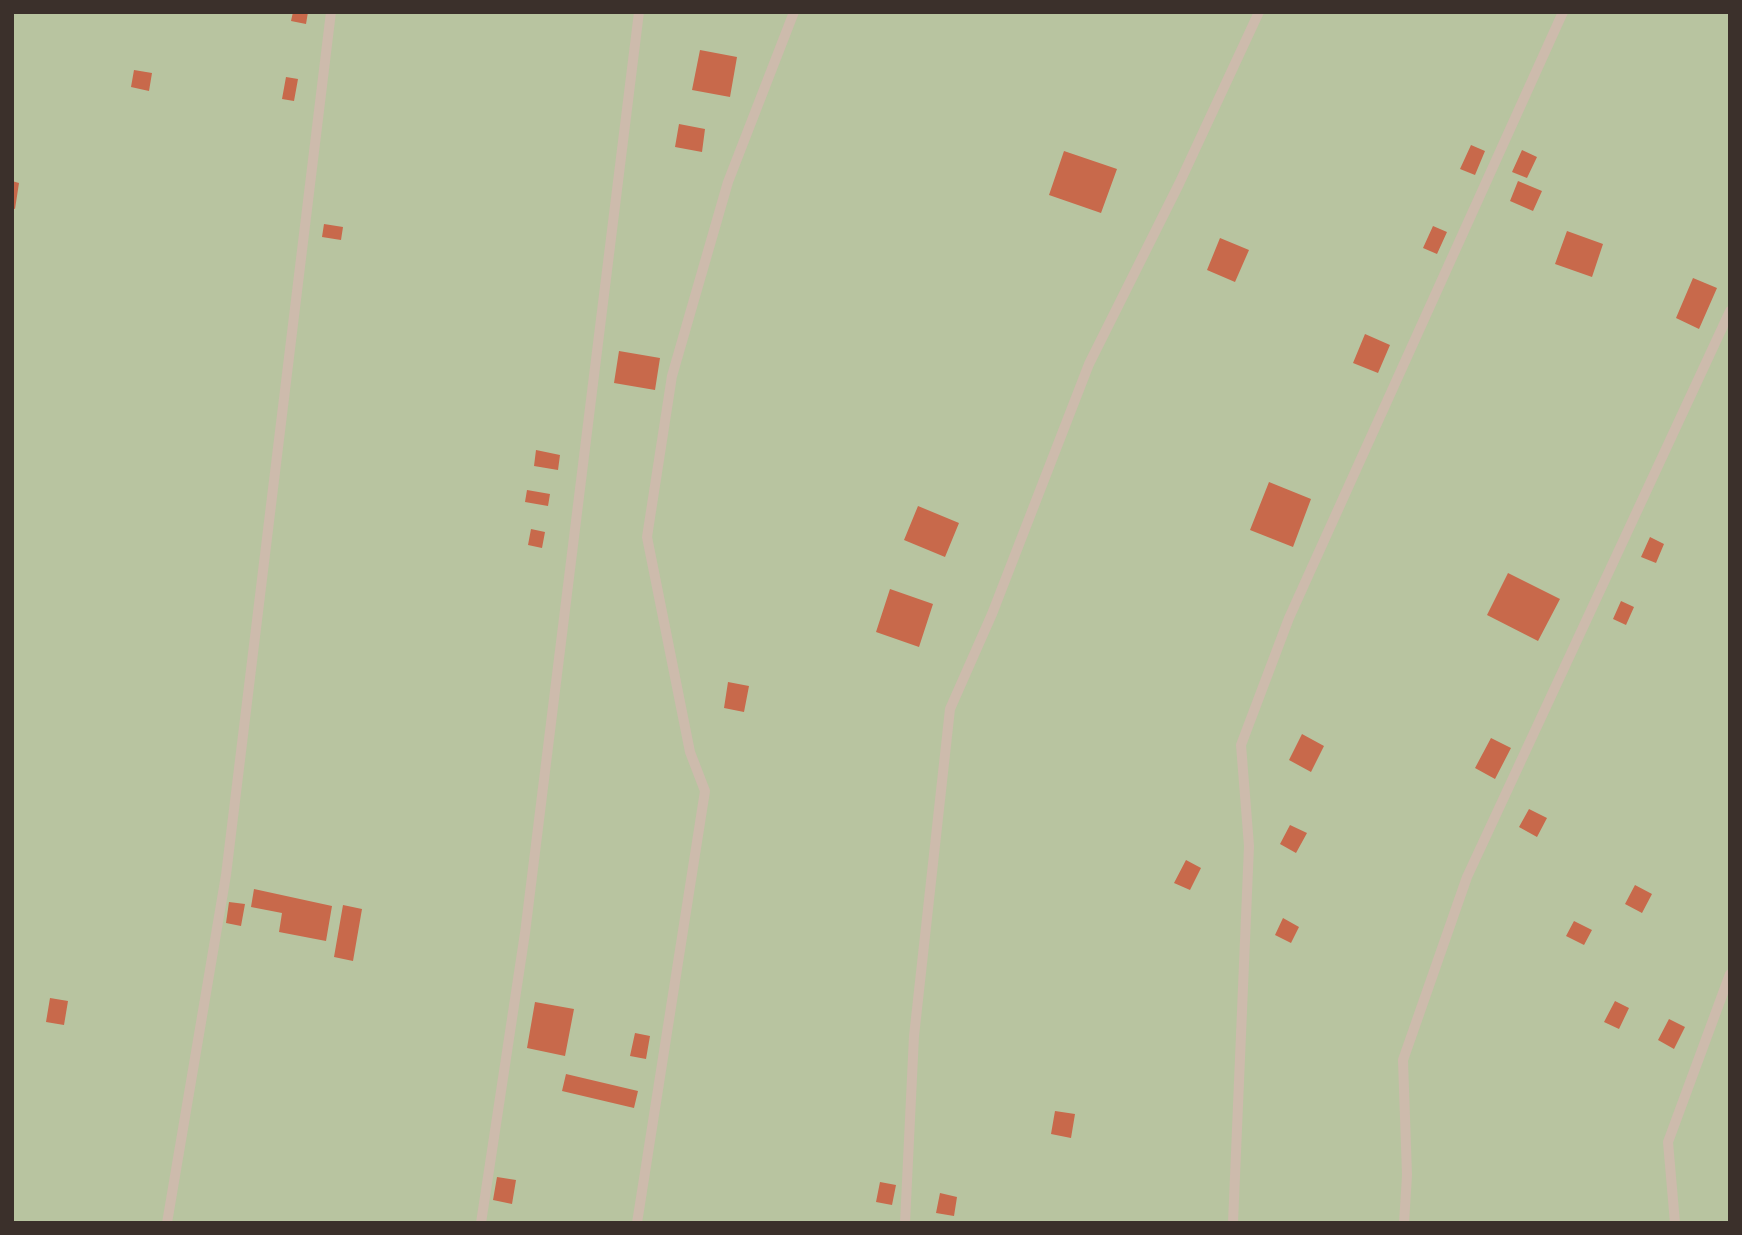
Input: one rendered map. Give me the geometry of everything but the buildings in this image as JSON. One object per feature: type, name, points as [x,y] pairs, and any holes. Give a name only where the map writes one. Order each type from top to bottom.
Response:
[{"type":"lane","points":[[167,1223],[226,875],[331,12]]},
{"type":"lane","points":[[481,1223],[526,933],[639,12]]},
{"type":"lane","points":[[637,1223],[705,791],[690,752],[646,537],[672,376],[728,182],[794,12]]},
{"type":"lane","points":[[905,1223],[914,1036],[950,709],[992,614],[1089,365],[1179,184],[1259,12]]},
{"type":"lane","points":[[1233,1223],[1237,1186],[1249,846],[1241,745],[1289,618],[1563,12]]},
{"type":"lane","points":[[1404,1223],[1406,1175],[1403,1060],[1462,890],[1730,311]]},
{"type":"lane","points":[[1675,1223],[1668,1142],[1730,974]]},
{"type":"green space","points":[[12,12],[1730,12],[1730,1223],[12,1223]]}]
